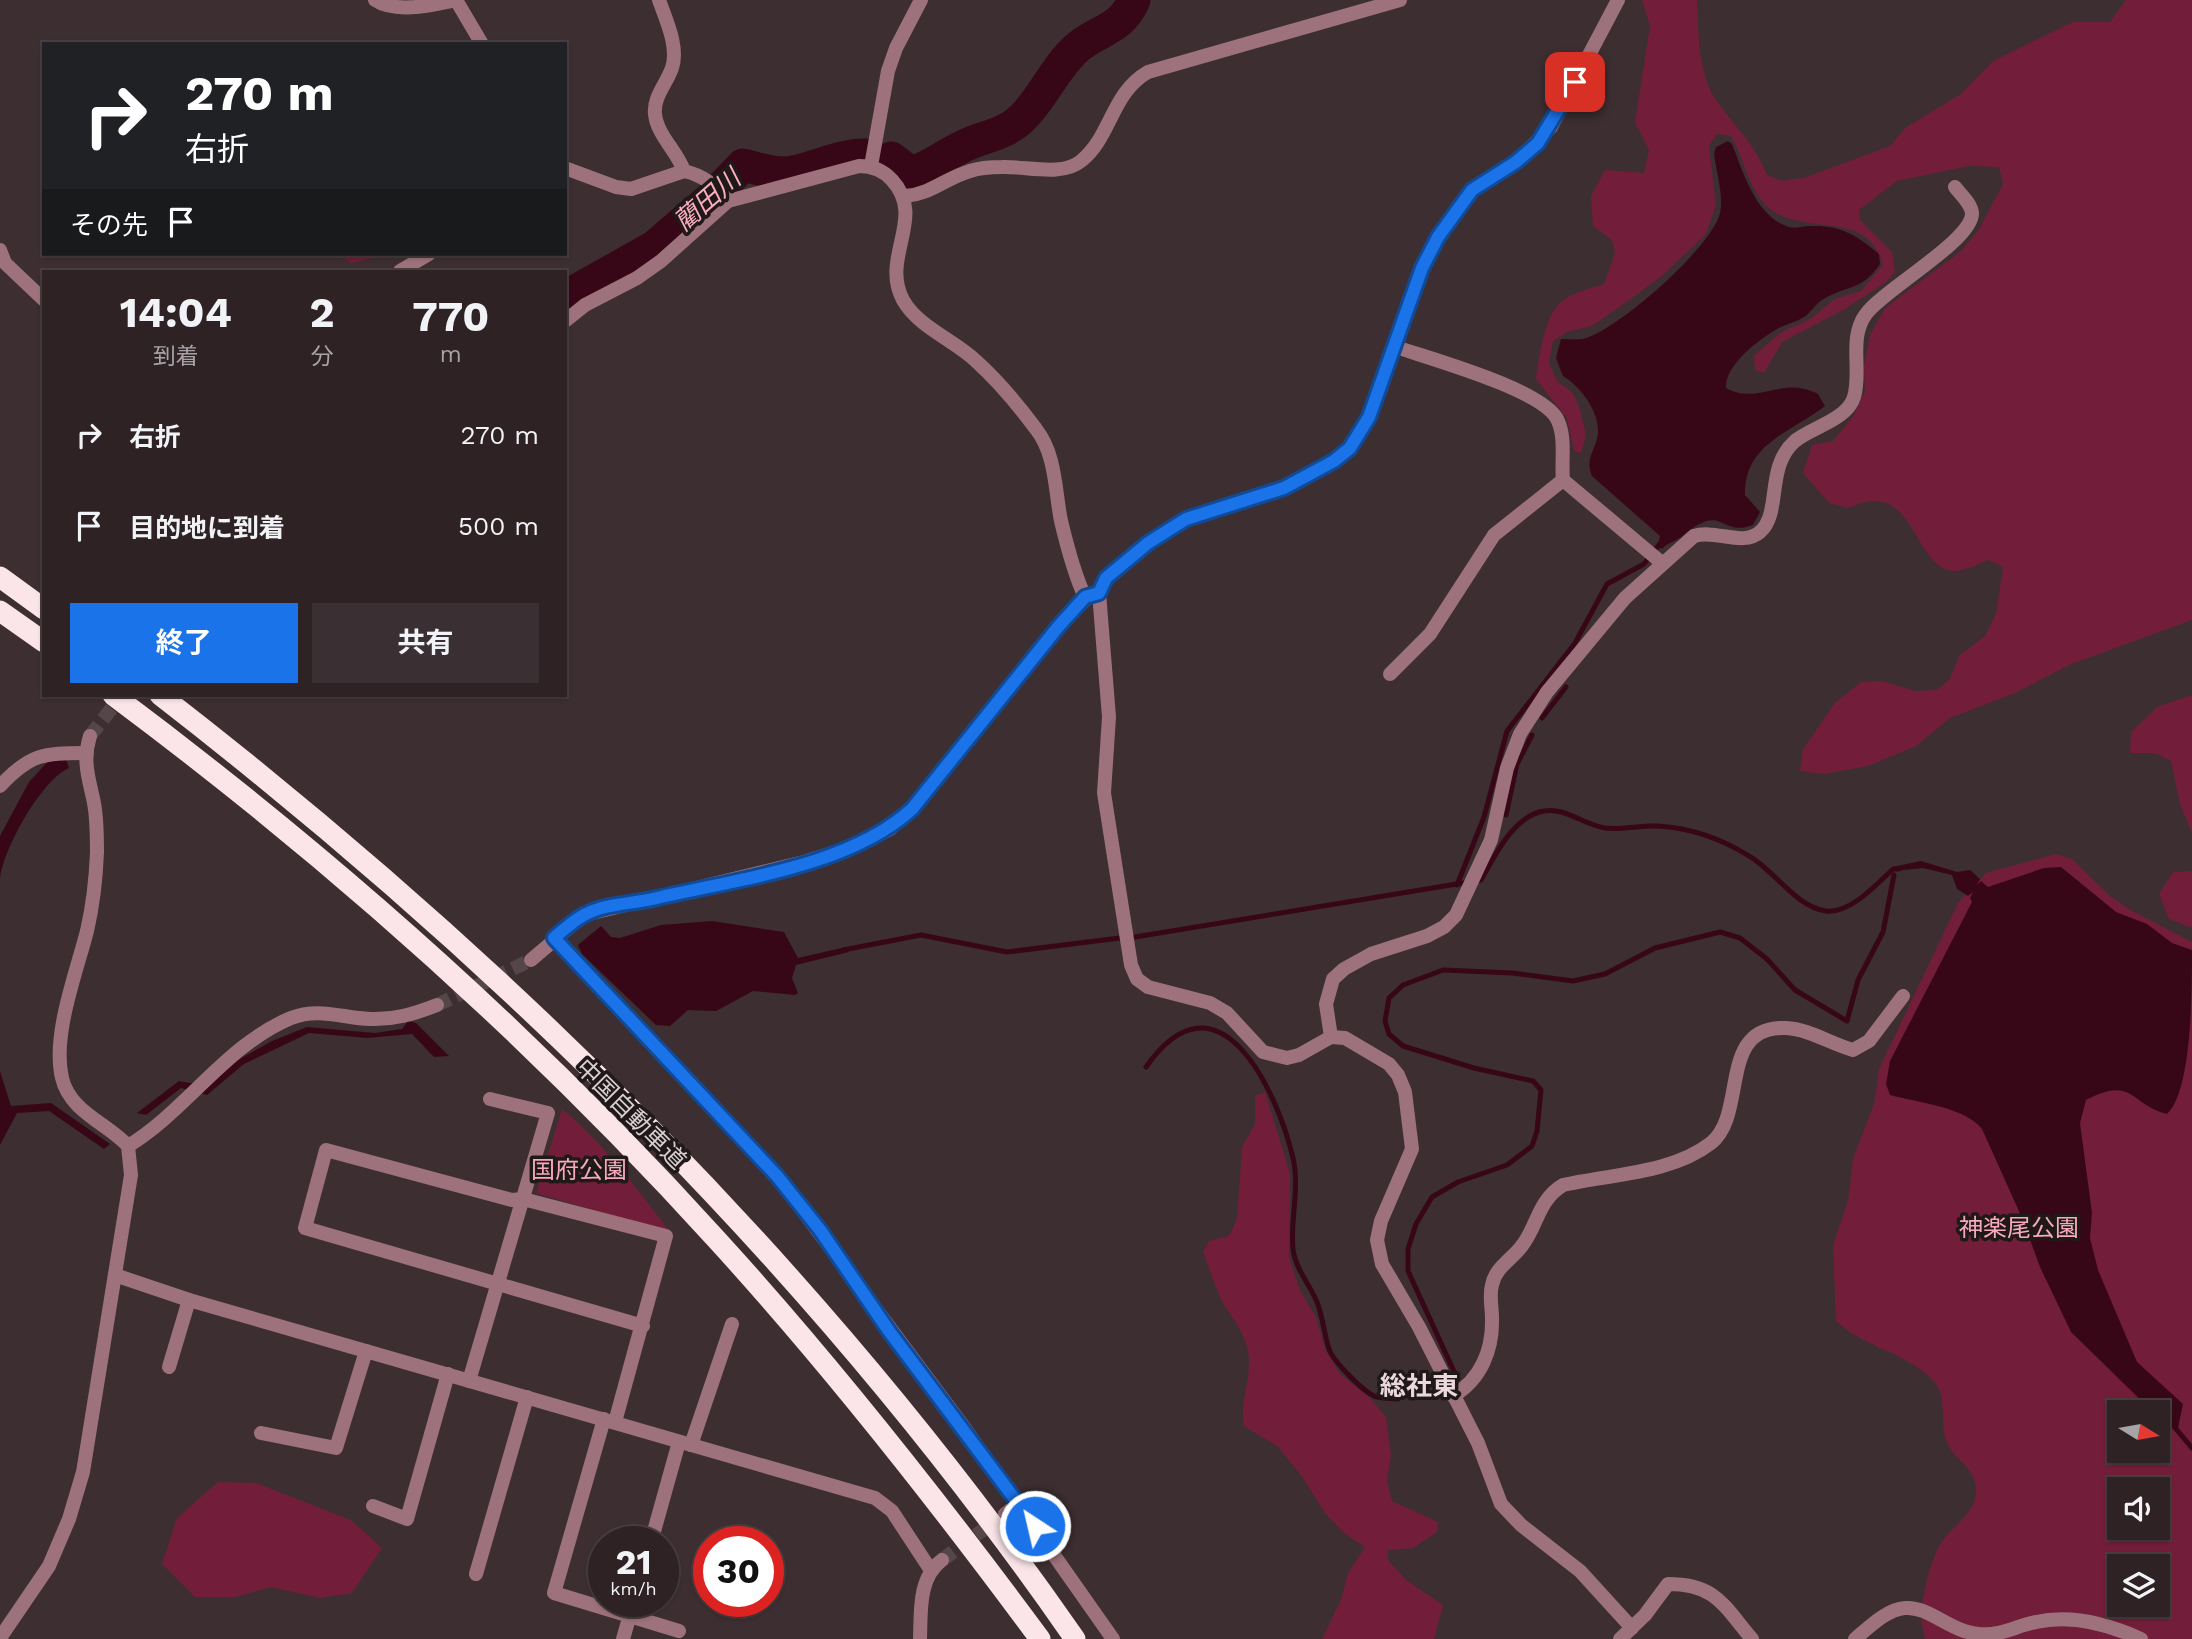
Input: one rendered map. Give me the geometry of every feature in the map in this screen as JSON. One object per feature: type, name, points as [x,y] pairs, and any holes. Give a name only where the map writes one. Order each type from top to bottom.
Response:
[{"type":"highway","points":[[0,578],[42,608]]},
{"type":"highway","points":[[0,611],[42,641]]},
{"type":"highway","name":"中国自動車道","points":[[116,697],[323,861],[407,934],[619,1137],[716,1238],[808,1344],[962,1534],[1040,1639]]},
{"type":"highway","name":"中国自動車道","points":[[163,697],[339,837],[440,925],[639,1119],[736,1221],[841,1338],[974,1503],[1075,1639]]},
{"type":"street","points":[[375,0],[382,5],[405,7],[456,0],[481,42]]},
{"type":"street","points":[[659,0],[674,50],[673,67],[658,95],[654,111],[657,125],[679,158],[684,171],[722,193]]},
{"type":"street","points":[[871,166],[888,71],[896,48],[921,0]]},
{"type":"street","points":[[905,196],[923,195],[970,170],[1002,167],[1070,169],[1083,161],[1097,142],[1132,81],[1148,72],[1400,0]]},
{"type":"street","points":[[531,960],[584,915],[608,907],[645,901],[804,862],[862,845],[890,829],[912,809],[1106,578],[1148,543],[1186,519],[1284,488],[1334,461],[1350,448],[1369,417],[1422,268],[1453,213],[1472,190],[1516,162],[1545,135],[1618,0]]},
{"type":"street","points":[[567,319],[585,305],[637,278],[661,261],[722,193],[859,166],[871,166],[886,173],[905,196],[907,213],[897,257],[895,281],[903,301],[916,317],[978,362],[1037,430],[1046,444],[1061,520],[1092,595],[1108,695],[1105,805],[1131,965],[1137,979],[1162,992],[1210,1003],[1227,1013],[1263,1052],[1275,1056],[1299,1055],[1331,1037],[1345,1038],[1389,1064],[1398,1074],[1405,1092],[1412,1149],[1381,1221],[1377,1240],[1382,1264],[1419,1326],[1478,1443],[1501,1504],[1521,1525],[1580,1571],[1632,1628]]},
{"type":"street","points":[[567,169],[616,187],[631,189],[684,171]]},
{"type":"street","points":[[1331,1037],[1326,1004],[1333,979],[1344,968],[1371,954],[1444,928],[1456,915],[1491,840],[1507,768],[1520,734],[1547,692],[1614,611],[1694,536],[1705,532],[1745,539],[1756,536],[1767,525],[1771,515],[1773,482],[1794,442],[1848,408],[1854,398],[1857,336],[1864,316],[1965,231],[1972,216],[1971,206],[1955,187]]},
{"type":"street","points":[[402,270],[426,256]]},
{"type":"street","points":[[2,259],[42,298]]},
{"type":"street","points":[[1393,346],[1525,392],[1551,408],[1558,421],[1562,439],[1563,480],[1662,564]]},
{"type":"street","points":[[1390,674],[1430,634],[1494,535],[1563,480]]},
{"type":"street","points":[[0,1638],[49,1566],[69,1519],[83,1472],[131,1175],[128,1146],[84,1112],[73,1100],[62,1080],[64,1022],[95,886],[96,822],[85,773],[85,753],[90,736]]},
{"type":"street","points":[[0,786],[32,759],[51,752],[85,753]]},
{"type":"street","points":[[554,938],[777,1176],[1019,1503],[1113,1639]]},
{"type":"street","points":[[1454,1396],[1466,1388],[1482,1368],[1489,1348],[1492,1320],[1490,1295],[1496,1272],[1522,1247],[1538,1210],[1551,1193],[1563,1185],[1654,1167],[1692,1156],[1714,1142],[1725,1128],[1738,1063],[1751,1042],[1768,1030],[1786,1028],[1853,1050],[1869,1041],[1903,996]]},
{"type":"street","points":[[128,1146],[247,1043],[293,1017],[312,1012],[368,1019],[399,1018],[437,1005]]},
{"type":"street","points":[[469,1381],[548,1113],[489,1099]]},
{"type":"street","points":[[588,1604],[554,1593],[609,1420],[643,1325],[666,1236],[523,1199],[512,1200],[326,1150],[305,1227],[643,1325]]},
{"type":"street","points":[[115,1275],[189,1300],[875,1498],[892,1511],[936,1564],[922,1594],[920,1639]]},
{"type":"street","points":[[169,1367],[189,1300]]},
{"type":"street","points":[[656,1526],[685,1443],[732,1324]]},
{"type":"street","points":[[261,1433],[336,1448],[366,1351]]},
{"type":"street","points":[[373,1506],[407,1519],[448,1374]]},
{"type":"street","points":[[476,1574],[527,1397]]},
{"type":"street","points":[[1005,1514],[1019,1503]]},
{"type":"street","points":[[1620,1639],[1668,1584],[1691,1584],[1709,1590],[1752,1639]]},
{"type":"street","points":[[1855,1639],[1875,1622],[1902,1608],[1919,1608],[1946,1626],[1976,1634],[2003,1634],[2035,1622],[2064,1619],[2097,1623],[2141,1639]]},
{"type":"street","points":[[623,1639],[629,1617],[679,1630]]},
{"type":"green space","points":[[1642,0],[1697,0],[1700,54],[1712,93],[1751,145],[1767,175],[1782,181],[1807,177],[1890,146],[1905,128],[1961,94],[1993,61],[2073,22],[2110,22],[2126,0],[2192,0],[2192,620],[2069,665],[2015,693],[1950,718],[1916,746],[1868,766],[1824,774],[1800,771],[1803,749],[1835,703],[1861,682],[1882,681],[1915,691],[1937,690],[1950,679],[1959,656],[1985,636],[1996,614],[2003,567],[1989,560],[1957,571],[1942,567],[1930,557],[1901,514],[1888,504],[1871,501],[1848,508],[1829,503],[1803,473],[1812,445],[1833,441],[1854,415],[1865,391],[1864,367],[1870,335],[1885,308],[1960,252],[1978,231],[2003,184],[1999,167],[1969,166],[1897,181],[1859,210],[1860,220],[1892,252],[1895,272],[1885,283],[1843,310],[1782,342],[1764,373],[1755,370],[1754,356],[1780,333],[1810,319],[1835,299],[1861,291],[1883,265],[1875,247],[1864,236],[1833,226],[1799,221],[1769,208],[1756,193],[1731,136],[1717,134],[1709,146],[1716,205],[1706,234],[1663,275],[1625,303],[1592,326],[1569,331],[1553,341],[1549,363],[1557,381],[1573,393],[1586,435],[1581,453],[1574,451],[1567,419],[1536,379],[1538,362],[1545,333],[1555,309],[1571,296],[1604,284],[1615,253],[1612,240],[1593,226],[1591,196],[1605,170],[1644,173],[1649,150],[1635,122],[1650,26]]},
{"type":"green space","points":[[341,256],[374,256],[373,258],[351,263]]},
{"type":"green space","points":[[2192,695],[2191,831],[2180,804],[2171,761],[2155,753],[2130,753],[2131,732],[2157,707]]},
{"type":"green space","name":"神楽尾公園","points":[[2056,854],[2072,859],[2109,895],[2129,909],[2192,942],[2192,1639],[1925,1639],[1921,1613],[1931,1566],[1942,1541],[1969,1511],[1976,1496],[1976,1488],[1971,1473],[1953,1453],[1946,1440],[1941,1395],[1935,1383],[1913,1364],[1860,1338],[1836,1321],[1833,1245],[1848,1201],[1853,1159],[1874,1104],[1879,1069],[1958,903],[1986,873]]},
{"type":"green space","points":[[2192,871],[2192,928],[2169,919],[2159,894],[2173,872]]},
{"type":"green space","points":[[1265,1092],[1290,1173],[1289,1257],[1300,1290],[1316,1317],[1325,1349],[1340,1374],[1370,1398],[1386,1417],[1391,1455],[1387,1481],[1392,1501],[1438,1522],[1437,1532],[1413,1548],[1388,1550],[1388,1560],[1406,1580],[1443,1605],[1434,1639],[1322,1639],[1341,1600],[1348,1573],[1365,1547],[1344,1533],[1325,1513],[1301,1475],[1277,1446],[1244,1426],[1248,1351],[1241,1332],[1220,1297],[1203,1252],[1209,1241],[1229,1236],[1237,1219],[1242,1147],[1255,1124],[1255,1096]]},
{"type":"green space","name":"国府公園","points":[[562,1109],[606,1152],[671,1233],[536,1193]]},
{"type":"green space","points":[[218,1482],[256,1483],[351,1520],[382,1548],[352,1593],[320,1598],[271,1587],[235,1597],[195,1597],[162,1564],[177,1518]]},
{"type":"shaded area","points":[[1728,141],[1732,144],[1752,192],[1768,214],[1791,228],[1821,226],[1848,232],[1879,254],[1880,264],[1867,279],[1822,300],[1807,315],[1761,340],[1737,362],[1727,379],[1726,388],[1738,393],[1759,393],[1781,388],[1805,389],[1818,394],[1825,406],[1772,442],[1752,463],[1745,495],[1760,512],[1753,525],[1742,528],[1714,520],[1706,521],[1662,549],[1658,546],[1660,536],[1592,476],[1589,464],[1598,432],[1595,416],[1582,393],[1563,376],[1556,358],[1561,339],[1583,339],[1618,321],[1661,286],[1700,246],[1720,213],[1720,191],[1714,154],[1716,147]]},
{"type":"shaded area","points":[[53,756],[66,759],[69,768],[58,775],[35,801],[15,835],[2,867],[0,880],[0,836],[29,782]]},
{"type":"shaded area","points":[[1921,861],[1957,872],[1970,870],[1980,879],[1977,885],[1981,881],[1988,887],[2044,868],[2061,867],[2116,912],[2147,924],[2172,943],[2192,950],[2189,1039],[2186,1063],[2175,1102],[2167,1114],[2155,1110],[2131,1094],[2114,1090],[2086,1100],[2080,1123],[2092,1213],[2090,1238],[2098,1270],[2137,1362],[2183,1404],[2178,1428],[2170,1426],[2170,1400],[2141,1400],[2071,1332],[2040,1267],[2022,1218],[1982,1129],[1953,1111],[1890,1095],[1886,1084],[1890,1061],[1972,902],[1970,898],[1973,892],[1968,896],[1957,889],[1952,875],[1923,868],[1895,871],[1892,867]]},
{"type":"shaded area","points":[[712,921],[784,932],[798,958],[846,947],[849,952],[796,965],[792,978],[798,993],[795,995],[753,991],[716,1011],[688,1010],[670,1026],[656,1025],[582,954],[578,945],[601,926],[611,937],[620,938],[661,925]]},
{"type":"shaded area","points":[[408,1021],[416,1023],[449,1056],[434,1057],[412,1034],[367,1038],[309,1033],[244,1064],[207,1095],[181,1088],[146,1115],[137,1113],[179,1081],[208,1086],[238,1060],[272,1041],[307,1027],[375,1033],[402,1029]]},
{"type":"shaded area","points":[[0,1071],[11,1106],[51,1103],[110,1144],[104,1149],[49,1111],[17,1113],[0,1145]]},
{"type":"waterway","name":"藺田川","points":[[891,158],[911,173],[965,145],[1014,125],[1032,107],[1070,55],[1123,17],[1134,0]]},
{"type":"waterway","name":"藺田川","points":[[567,296],[654,247],[710,199],[743,165],[786,173],[865,155]]},
{"type":"waterway","points":[[1457,885],[1484,817],[1507,731],[1575,643],[1607,584],[1644,564],[1662,541]]},
{"type":"waterway","points":[[1542,718],[1566,687]]},
{"type":"waterway","points":[[1506,815],[1517,764],[1532,735]]},
{"type":"waterway","points":[[1135,937],[1481,880],[1514,829],[1533,814],[1552,810],[1605,828],[1658,826],[1705,835],[1749,856],[1795,896],[1826,911],[1835,911],[1854,903],[1893,869],[1899,869]]},
{"type":"waterway","points":[[1457,1378],[1408,1271],[1408,1249],[1416,1224],[1432,1197],[1458,1182],[1507,1165],[1532,1146],[1537,1131],[1541,1090],[1533,1081],[1474,1068],[1403,1046],[1389,1034],[1385,1021],[1389,998],[1403,985],[1443,970],[1512,973],[1573,981],[1605,974],[1655,948],[1720,932],[1740,938],[1767,959],[1795,990],[1847,1021],[1858,980],[1883,932],[1894,875]]},
{"type":"waterway","points":[[843,950],[921,935],[1007,952],[1120,938]]},
{"type":"waterway","points":[[1146,1067],[1172,1039],[1197,1028],[1220,1033],[1240,1048],[1258,1072],[1285,1130],[1295,1170],[1292,1238],[1294,1256],[1317,1302],[1329,1349],[1343,1369],[1365,1390],[1377,1397],[1398,1399]]},
{"type":"waterway","points":[[2171,1423],[2192,1448]]},
{"type":"tunnel","points":[[90,736],[120,697]]},
{"type":"tunnel","points":[[437,1005],[531,960]]},
{"type":"tunnel","points":[[942,1560],[998,1519]]},
{"type":"district","name":"総社東","points":[[1419,1386]]},
{"type":"route","points":[[1035,1526],[966,1430],[889,1331],[820,1230],[777,1176],[663,1051],[554,938],[584,915],[608,907],[645,901],[804,862],[862,845],[890,829],[912,809],[937,775],[1085,597],[1099,593],[1106,578],[1148,543],[1186,519],[1284,488],[1334,461],[1350,448],[1360,437],[1369,417],[1422,268],[1438,237],[1472,190],[1516,162],[1538,143],[1551,127],[1575,82]]}]
